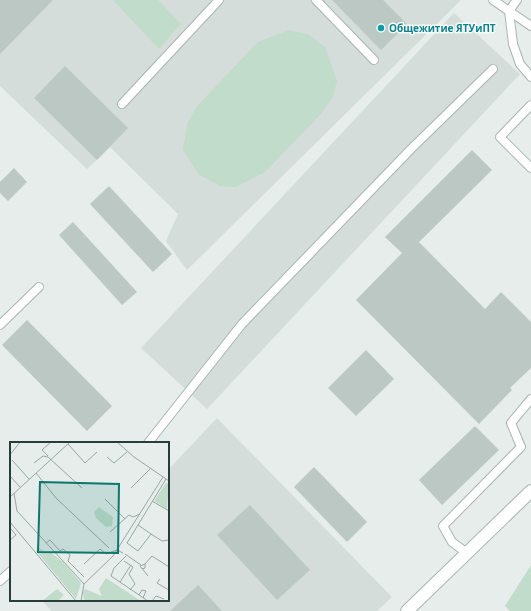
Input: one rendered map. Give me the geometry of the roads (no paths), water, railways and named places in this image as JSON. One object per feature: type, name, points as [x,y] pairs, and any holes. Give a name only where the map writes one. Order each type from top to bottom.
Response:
[{"type":"street","points":[[407,611],[531,491]]},
{"type":"lane","points":[[122,104],[219,0]]},
{"type":"lane","points":[[316,0],[374,60]]},
{"type":"lane","points":[[493,0],[531,26]]},
{"type":"lane","points":[[517,0],[509,11],[513,44],[520,64],[531,77]]},
{"type":"lane","points":[[149,442],[242,324],[406,154],[493,69]]},
{"type":"lane","points":[[531,105],[500,138],[531,168]]},
{"type":"lane","points":[[0,325],[39,287]]},
{"type":"lane","points":[[467,553],[452,542],[443,526],[521,447],[511,423],[531,399]]},
{"type":"lane","points":[[0,581],[10,572]]},
{"type":"place","name":"Общежитие ЯТУиПТ","points":[[381,28]]}]
